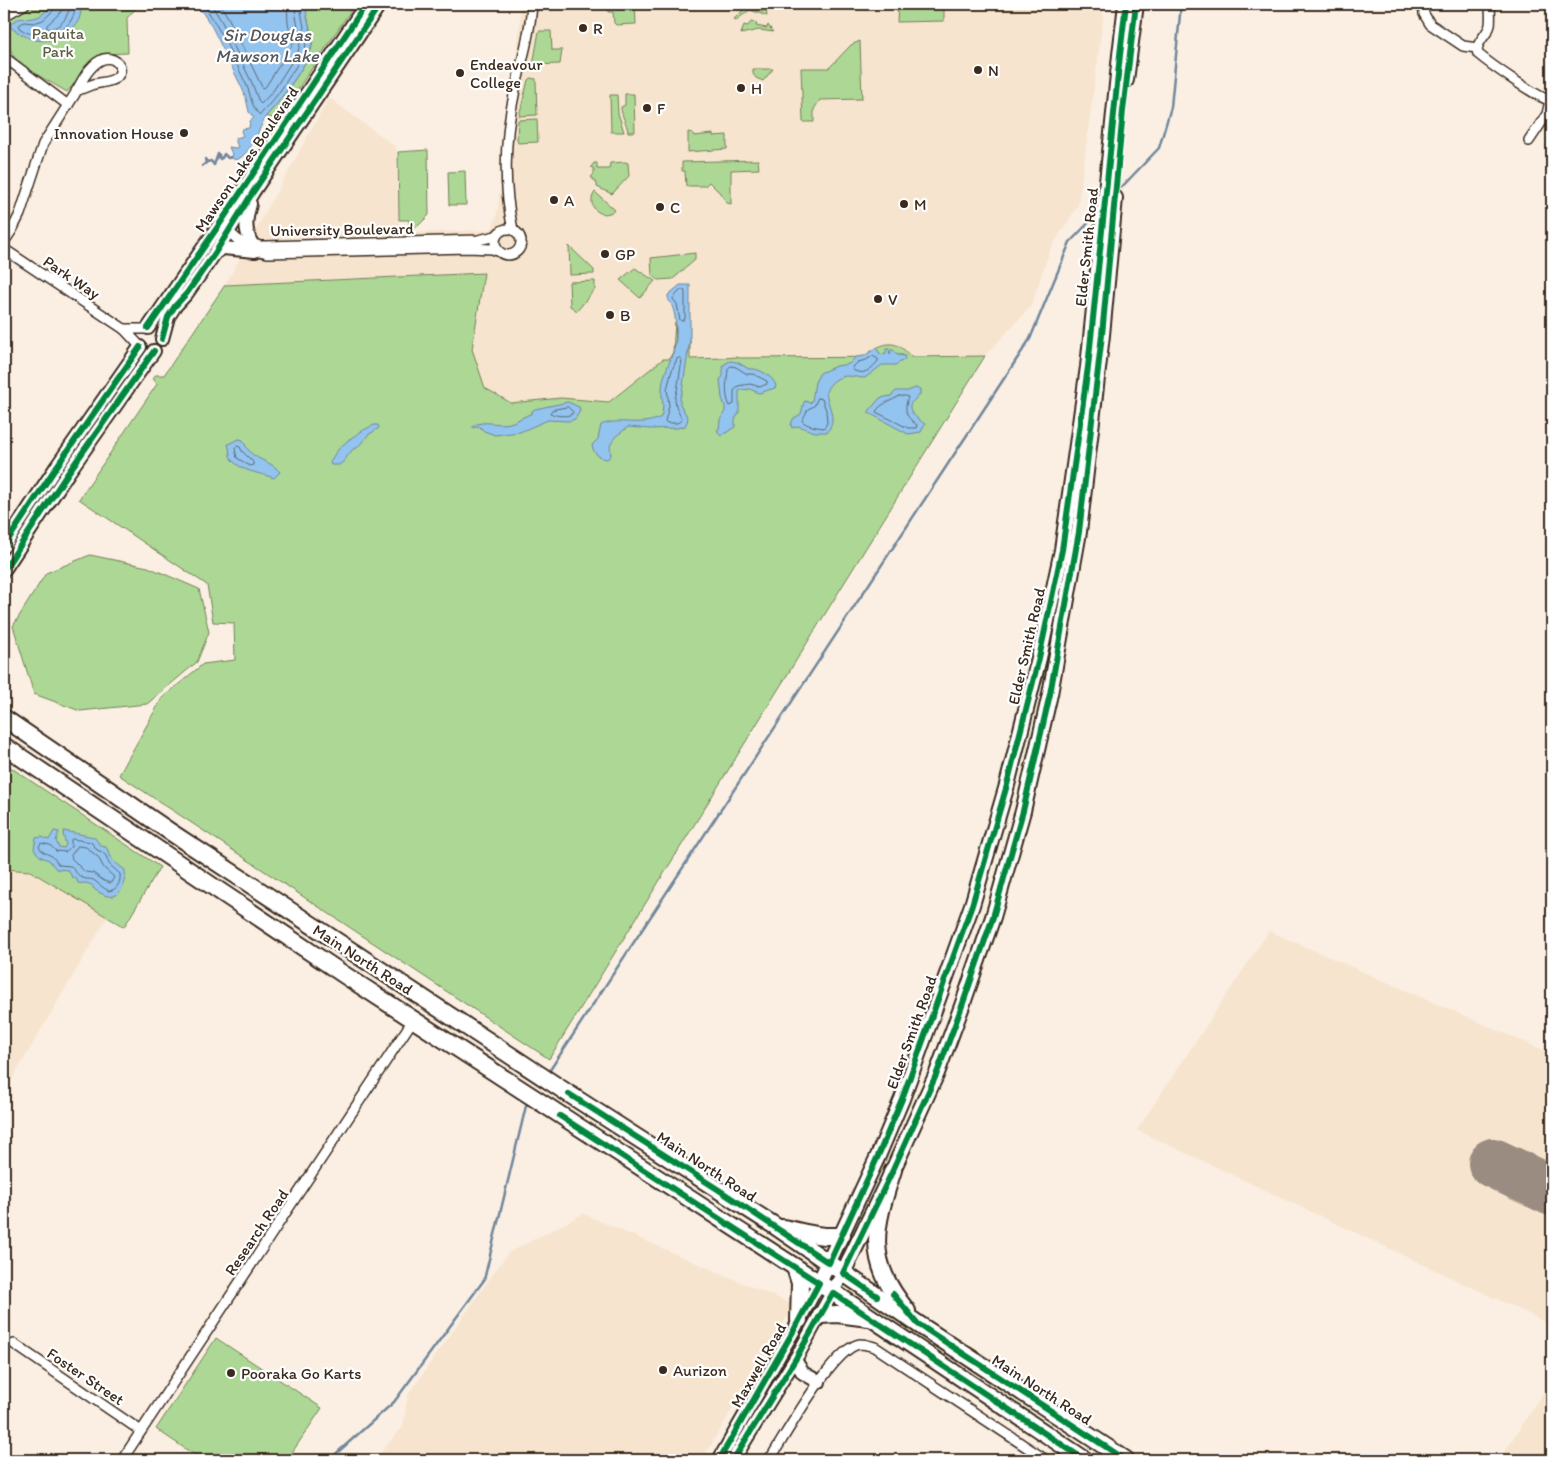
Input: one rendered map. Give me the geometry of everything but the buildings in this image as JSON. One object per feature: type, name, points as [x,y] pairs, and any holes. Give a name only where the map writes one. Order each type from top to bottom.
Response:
[{"type":"highway","name":"Main North Road","points":[[4,718],[169,831],[544,1078],[774,1226],[918,1324],[1126,1460]]},
{"type":"highway","name":"Main North Road","points":[[4,746],[413,1020],[795,1267],[1085,1460]]},
{"type":"highway","points":[[404,986],[415,1008],[416,1012],[413,1020]]},
{"type":"highway","points":[[413,1020],[426,1017],[462,1024]]},
{"type":"highway","points":[[893,1170],[877,1230],[879,1259],[893,1294],[918,1324]]},
{"type":"highway","points":[[774,1226],[820,1235],[842,1235]]},
{"type":"highway","points":[[795,1267],[800,1284],[799,1320]]},
{"type":"highway","points":[[821,1315],[837,1314],[871,1318]]},
{"type":"main road","name":"Elder Smith Road","points":[[843,1273],[937,1073],[962,1006],[993,917],[1023,811],[1052,683],[1080,522],[1102,335],[1108,220],[1120,55],[1126,4]]},
{"type":"main road","name":"Elder Smith Road","points":[[1111,185],[1123,111],[1136,4]]},
{"type":"main road","name":"Elder Smith Road","points":[[819,1283],[878,1156],[902,1099],[972,905],[1007,785],[1039,658],[1062,550],[1108,220]]},
{"type":"main road","points":[[1028,702],[1035,694],[1052,683],[1045,675],[1039,658]]},
{"type":"street","points":[[4,16],[24,4]]},
{"type":"street","name":"Mawson Lakes Boulevard","points":[[162,339],[168,317],[216,253],[224,229],[366,4]]},
{"type":"street","name":"Mawson Lakes Boulevard","points":[[146,329],[253,192],[380,4]]},
{"type":"street","points":[[508,210],[495,243],[498,251],[507,256],[514,254],[521,242],[513,230],[508,210],[506,160],[509,121],[528,37],[532,4]]},
{"type":"street","points":[[1422,4],[1424,14],[1430,24],[1463,46],[1477,48]]},
{"type":"street","points":[[1490,4],[1490,26],[1477,48],[1478,54],[1516,81],[1551,101],[1547,114],[1529,141]]},
{"type":"street","points":[[4,57],[68,105]]},
{"type":"street","points":[[4,242],[20,214],[43,144],[76,91],[91,68],[100,60],[112,58],[118,63],[119,73],[114,79],[96,83],[76,91]]},
{"type":"street","points":[[216,253],[223,248],[253,246],[247,234],[246,218],[253,192]]},
{"type":"street","name":"University Boulevard","points":[[224,229],[234,238],[278,254],[473,248],[498,251]]},
{"type":"street","points":[[499,233],[513,230]]},
{"type":"street","name":"University Boulevard","points":[[253,246],[478,240],[499,233]]},
{"type":"street","name":"Park Way","points":[[4,249],[124,329],[139,345]]},
{"type":"street","points":[[4,570],[68,473],[154,351],[160,346],[162,339],[156,329],[124,329]]},
{"type":"street","points":[[146,329],[138,336],[139,345],[146,352],[154,351]]},
{"type":"street","points":[[4,546],[139,345]]},
{"type":"street","name":"Research Road","points":[[122,1460],[413,1020]]},
{"type":"street","name":"Maxwell Road","points":[[730,1458],[795,1360],[843,1273]]},
{"type":"street","name":"Maxwell Road","points":[[730,1458],[761,1387],[819,1283]]},
{"type":"street","name":"Foster Street","points":[[14,1344],[141,1431]]},
{"type":"street","points":[[766,1460],[772,1456],[819,1382],[841,1354],[859,1344],[875,1346],[1046,1460]]},
{"type":"street","points":[[795,1360],[803,1373],[819,1382]]},
{"type":"street","points":[[761,1387],[773,1395]]},
{"type":"shaded area","points":[[520,4],[1103,4],[1103,20],[1078,205],[1050,250],[1031,306],[985,356],[663,359],[609,402],[511,403],[485,388],[471,349],[484,273],[225,285],[329,98],[396,147],[399,233],[491,230],[497,215],[520,26]]},
{"type":"shaded area","points":[[4,869],[30,871],[108,916],[4,1093],[4,932],[11,919],[4,915]]},
{"type":"shaded area","points":[[1269,931],[1552,1054],[1552,1325],[1137,1130]]},
{"type":"shaded area","points":[[583,1214],[794,1305],[702,1460],[374,1460],[403,1427],[408,1395],[508,1253]]},
{"type":"shaded area","points":[[1552,1380],[1552,1460],[1499,1460]]},
{"type":"green space","name":"Paquita Park","points":[[24,4],[140,4],[127,18],[128,53],[100,54],[67,92],[17,63],[4,37],[4,16]]},
{"type":"green space","points":[[306,4],[355,4],[278,119],[267,117],[293,82],[310,53],[312,41]]},
{"type":"green space","points":[[608,4],[635,4],[636,24],[616,25],[613,12],[608,12]]},
{"type":"green space","points":[[749,4],[756,4],[756,10],[762,12],[765,9],[767,16],[750,10],[736,20],[734,19]]},
{"type":"green space","points":[[898,4],[944,4],[944,21],[897,22]]},
{"type":"green space","points":[[751,21],[757,23],[756,26],[767,28],[768,25],[773,32],[759,30],[741,34],[744,25],[747,26]]},
{"type":"green space","points":[[539,31],[551,31],[552,50],[562,50],[560,64],[533,65]]},
{"type":"green space","points":[[860,41],[862,99],[820,100],[814,109],[814,122],[803,122],[801,68],[829,68],[851,45]]},
{"type":"green space","points":[[753,69],[773,69],[763,81],[756,78],[753,74]]},
{"type":"green space","points":[[530,78],[536,79],[537,115],[519,116],[528,80]]},
{"type":"green space","points":[[625,94],[634,94],[635,132],[628,132],[622,113],[621,107],[625,105]]},
{"type":"green space","points":[[610,95],[617,95],[618,113],[624,132],[611,132]]},
{"type":"green space","points":[[537,119],[538,142],[518,143],[518,120]]},
{"type":"green space","points":[[688,132],[693,133],[694,136],[727,135],[727,149],[688,152]]},
{"type":"green space","points":[[428,150],[429,215],[417,227],[409,228],[409,220],[399,220],[398,152]]},
{"type":"green space","points":[[758,160],[759,169],[731,170],[731,204],[727,203],[709,182],[705,186],[686,186],[685,171],[682,171],[682,162]]},
{"type":"green space","points":[[594,163],[597,163],[597,169],[609,169],[610,163],[628,163],[629,176],[612,194],[597,187],[597,184],[591,177],[594,174],[594,169],[591,167]]},
{"type":"green space","points":[[465,171],[466,205],[449,205],[448,172]]},
{"type":"green space","points":[[595,192],[615,210],[605,214],[596,210],[592,202]]},
{"type":"green space","points":[[569,246],[594,270],[594,274],[570,275]]},
{"type":"green space","points":[[695,253],[695,260],[673,279],[658,280],[652,275],[651,258]]},
{"type":"green space","points":[[635,268],[655,281],[640,298],[620,280]]},
{"type":"green space","points":[[484,273],[472,349],[485,388],[511,403],[561,398],[609,402],[663,359],[669,359],[673,352],[675,322],[676,338],[672,359],[687,358],[690,340],[690,359],[736,357],[905,357],[895,353],[881,355],[876,348],[887,344],[899,346],[911,357],[985,356],[549,1059],[119,775],[162,698],[203,664],[235,660],[234,623],[213,622],[207,585],[79,499],[157,384],[153,377],[164,375],[225,285]]},
{"type":"green space","points":[[595,281],[595,289],[577,311],[570,306],[569,282]]},
{"type":"green space","points":[[90,555],[148,567],[199,589],[209,632],[197,662],[147,704],[80,711],[34,694],[13,626],[46,573]]},
{"type":"green space","points":[[4,763],[160,867],[124,927],[30,871],[4,869]]},
{"type":"green space","name":"Pooraka Go Karts","points":[[216,1338],[322,1408],[287,1460],[202,1460],[156,1429]]},
{"type":"water","points":[[54,4],[81,4],[81,13],[76,25],[61,37],[42,41],[36,40],[11,28],[10,25],[13,22],[20,19],[37,17]]},
{"type":"water","name":"Sir Douglas Mawson Lake","points":[[197,4],[306,4],[312,39],[309,55],[276,105],[266,116],[251,146],[237,160],[231,158],[232,154],[229,147],[238,147],[236,138],[243,136],[242,129],[249,128],[250,121],[254,118],[249,112],[242,88],[212,27]]},
{"type":"water","points":[[680,285],[690,285],[690,340],[680,398],[680,404],[688,418],[687,422],[685,426],[677,428],[650,429],[628,427],[615,437],[610,446],[611,456],[607,459],[601,458],[595,453],[592,445],[598,439],[601,425],[615,422],[646,422],[661,417],[663,409],[663,383],[674,350],[676,334],[676,321],[668,295]]},
{"type":"water","points":[[876,348],[881,355],[886,353],[886,349],[889,349],[890,354],[892,349],[898,355],[905,356],[904,360],[895,365],[882,365],[865,378],[844,376],[832,383],[826,392],[832,418],[827,432],[815,432],[798,426],[792,428],[793,419],[801,414],[804,402],[810,403],[812,401],[815,382],[820,373],[836,366],[849,364],[856,357],[864,356]]},
{"type":"water","points":[[730,361],[765,373],[776,386],[759,393],[750,389],[739,391],[739,412],[735,420],[735,427],[721,436],[717,430],[719,429],[725,407],[720,380],[723,376],[723,365]]},
{"type":"water","points":[[915,388],[920,389],[920,394],[911,403],[910,409],[925,424],[921,432],[908,434],[869,413],[880,398],[891,396],[896,391],[908,391]]},
{"type":"water","points":[[568,402],[579,407],[580,411],[575,419],[569,421],[548,420],[520,432],[495,435],[484,431],[479,426],[473,428],[473,426],[482,423],[510,423],[532,413],[535,409]]},
{"type":"water","points":[[374,425],[378,425],[379,428],[368,435],[357,448],[353,449],[343,462],[339,465],[331,465],[333,457],[342,445]]},
{"type":"water","points":[[239,439],[243,440],[251,453],[280,472],[274,478],[246,470],[236,464],[231,458],[228,444]]},
{"type":"water","points":[[54,831],[59,832],[56,841],[59,847],[64,848],[66,845],[64,831],[94,837],[101,846],[106,847],[113,861],[125,870],[124,883],[120,891],[113,896],[105,895],[94,889],[92,885],[78,883],[68,870],[56,869],[49,860],[41,857],[34,849],[36,838],[42,837],[49,840]]},
{"type":"waterway","points":[[1116,193],[1159,148],[1171,107],[1181,4]]},
{"type":"waterway","points":[[202,166],[206,163],[205,159],[207,162],[211,161],[214,165],[218,154],[220,159],[224,154],[228,158],[231,157]]},
{"type":"waterway","points":[[548,1073],[1030,339],[1070,242],[1099,212]]},
{"type":"waterway","points":[[329,1460],[394,1402],[484,1280],[528,1102]]},
{"type":"runway","points":[[1493,1163],[1552,1191]]},
{"type":"cycle path","points":[[148,328],[366,4]]},
{"type":"cycle path","points":[[162,339],[168,317],[175,306],[187,293],[215,253],[253,192],[380,4]]},
{"type":"cycle path","points":[[569,1094],[829,1263],[902,1099],[972,905],[1007,785],[1039,658],[1062,550],[1088,367],[1126,4]]},
{"type":"cycle path","points":[[877,1296],[843,1273],[937,1073],[962,1006],[993,917],[1023,811],[1050,694],[1079,532],[1102,335],[1123,111],[1136,4]]},
{"type":"cycle path","points":[[4,546],[140,347]]},
{"type":"cycle path","points":[[4,570],[68,473],[154,351]]},
{"type":"cycle path","points":[[560,1116],[819,1283],[719,1460]]},
{"type":"cycle path","points":[[733,1460],[795,1360],[833,1293],[1085,1460]]},
{"type":"cycle path","points":[[893,1294],[918,1324],[1126,1460]]},
{"type":"place","name":"R","points":[[583,28]]},
{"type":"place","name":"N","points":[[978,70]]},
{"type":"place","name":"Endeavour College","points":[[460,73]]},
{"type":"place","name":"H","points":[[741,88]]},
{"type":"place","name":"F","points":[[647,108]]},
{"type":"place","name":"Innovation House","points":[[184,133]]},
{"type":"place","name":"A","points":[[554,200]]},
{"type":"place","name":"M","points":[[904,204]]},
{"type":"place","name":"C","points":[[660,207]]},
{"type":"place","name":"GP","points":[[605,254]]},
{"type":"place","name":"V","points":[[878,299]]},
{"type":"place","name":"B","points":[[610,315]]},
{"type":"place","name":"Aurizon","points":[[663,1370]]},
{"type":"place","name":"Pooraka Go Karts","points":[[231,1373]]}]
